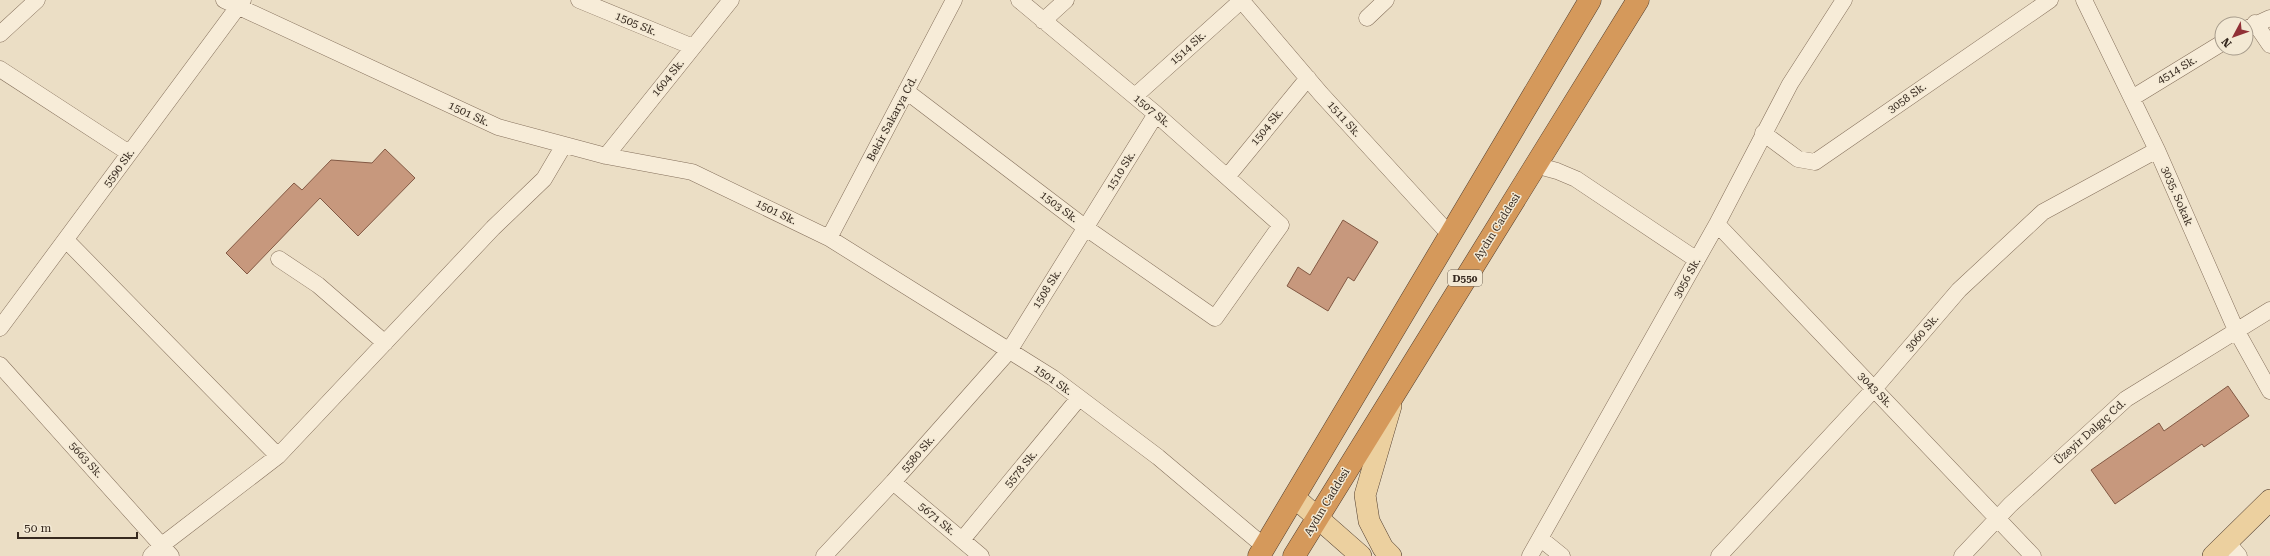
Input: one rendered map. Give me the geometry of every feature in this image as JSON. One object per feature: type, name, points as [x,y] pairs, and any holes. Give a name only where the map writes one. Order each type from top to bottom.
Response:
[{"type":"highway","name":"D550","points":[[1262,552],[1590,0]]},
{"type":"highway","name":"Aydın Caddesi","points":[[1294,556],[1638,0]]},
{"type":"main road","points":[[1391,556],[1383,548],[1369,521],[1365,495],[1396,390]]},
{"type":"main road","points":[[1294,497],[1361,556]]},
{"type":"main road","points":[[2226,551],[2270,500]]},
{"type":"street","points":[[0,34],[37,0]]},
{"type":"street","name":"1505 Sk.","points":[[579,0],[693,47]]},
{"type":"street","name":"1604 Sk.","points":[[606,156],[731,0]]},
{"type":"street","name":"Bekir Sakarya Cd.","points":[[829,238],[954,0]]},
{"type":"street","name":"1507 Sk.","points":[[1019,0],[1135,96],[1282,225],[1215,318]]},
{"type":"street","points":[[1044,20],[1066,0]]},
{"type":"street","name":"1511 Sk.","points":[[1242,0],[1308,78],[1450,235]]},
{"type":"street","name":"1514 Sk.","points":[[1135,96],[1242,0]]},
{"type":"street","points":[[1367,18],[1386,0]]},
{"type":"street","name":"3056 Sk.","points":[[1530,556],[1541,539],[1717,224],[1763,132],[1790,84],[1844,0]]},
{"type":"street","name":"3058 Sk.","points":[[1763,132],[1798,159],[1815,162],[2050,0]]},
{"type":"street","name":"3035. Sokak","points":[[2084,0],[2157,150],[2236,330],[2270,391]]},
{"type":"street","name":"1501 Sk.","points":[[235,2],[498,127],[606,156],[692,172],[829,238],[1053,378],[1158,457],[1262,552]]},
{"type":"street","name":"5590 Sk.","points":[[0,328],[129,153],[235,2]]},
{"type":"street","points":[[2254,24],[2270,18]]},
{"type":"street","points":[[2254,30],[2270,45]]},
{"type":"street","name":"4514 Sk.","points":[[2132,98],[2214,48]]},
{"type":"street","points":[[0,68],[129,153]]},
{"type":"street","name":"1504 Sk.","points":[[1227,177],[1308,78]]},
{"type":"street","name":"1503 Sk.","points":[[906,91],[1086,228],[1215,318]]},
{"type":"street","name":"1510 Sk.","points":[[1086,228],[1156,114]]},
{"type":"street","points":[[162,552],[278,456],[493,228],[544,179],[564,145]]},
{"type":"street","name":"3060 Sk.","points":[[1719,556],[1874,389],[1959,290],[2043,212],[2157,150]]},
{"type":"street","points":[[1535,165],[1557,171],[1576,179],[1697,260]]},
{"type":"street","name":"3043 Sk.","points":[[1717,224],[2033,556]]},
{"type":"street","name":"1508 Sk.","points":[[1009,351],[1086,228]]},
{"type":"street","points":[[66,240],[278,456]]},
{"type":"street","points":[[279,259],[318,285],[385,343]]},
{"type":"street","name":"Üzeyir Dalgıç Cd.","points":[[1962,556],[1998,518],[2126,399],[2270,310]]},
{"type":"street","name":"5580 Sk.","points":[[824,556],[893,482],[1009,351]]},
{"type":"street","name":"5663 Sk.","points":[[0,365],[162,552]]},
{"type":"street","name":"5578 Sk.","points":[[962,540],[1079,398]]},
{"type":"street","name":"5671 Sk.","points":[[893,482],[981,556]]},
{"type":"street","points":[[1541,539],[1562,556]]},
{"type":"building","points":[[385,149],[415,178],[358,236],[320,198],[247,274],[226,253],[294,183],[302,190],[331,160],[372,163]]},
{"type":"building","points":[[1343,220],[1378,242],[1354,281],[1348,277],[1328,311],[1287,286],[1298,267],[1310,275]]},
{"type":"building","points":[[2228,386],[2249,416],[2204,447],[2202,444],[2115,504],[2091,470],[2159,423],[2164,431]]}]
